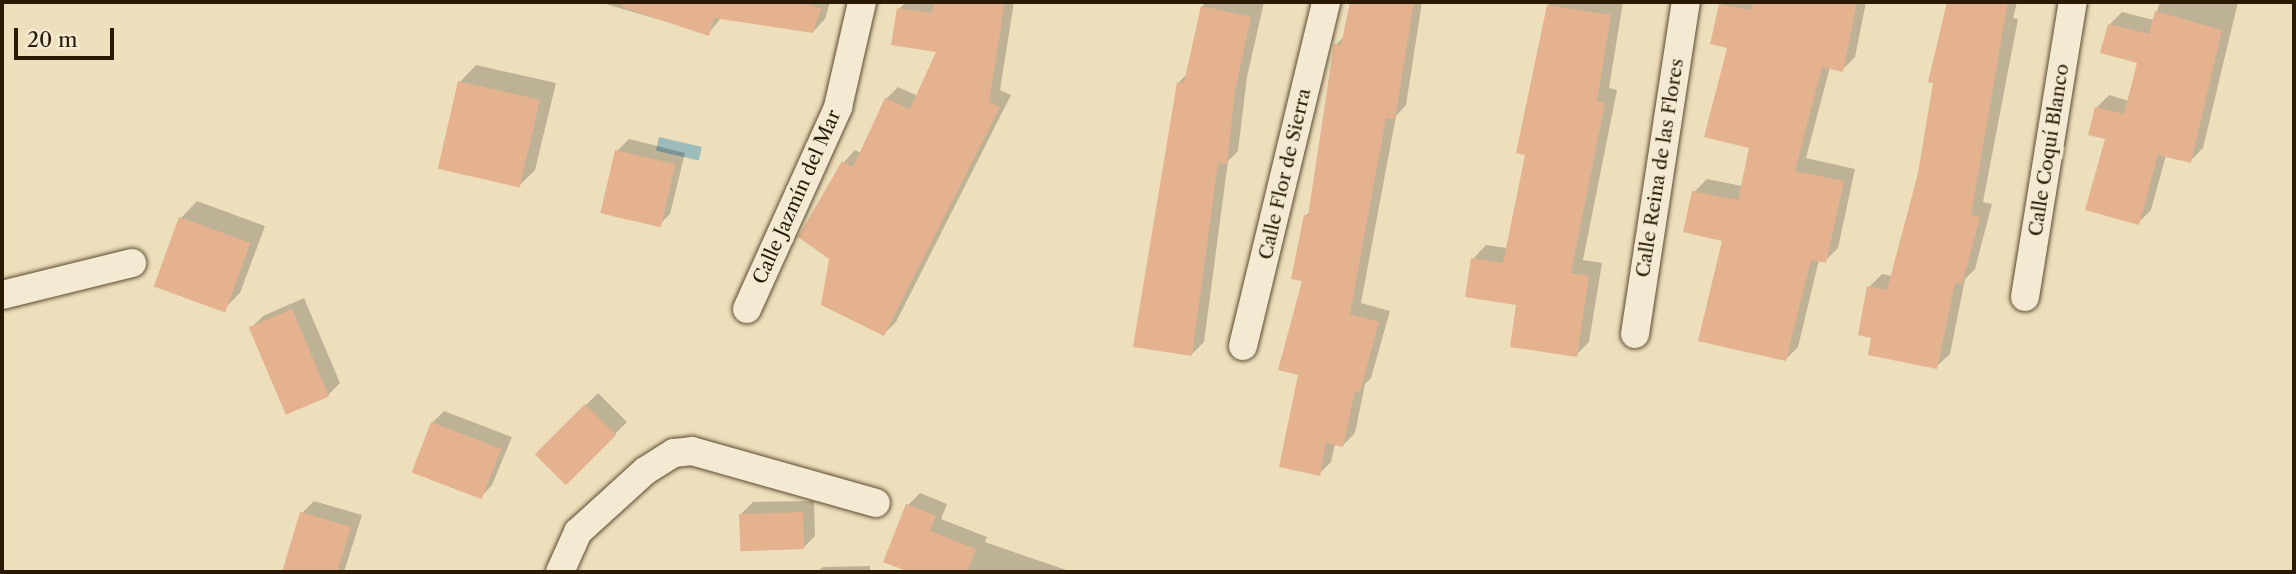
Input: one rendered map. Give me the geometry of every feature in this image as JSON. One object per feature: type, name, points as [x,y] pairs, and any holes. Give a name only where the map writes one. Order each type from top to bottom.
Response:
[{"type":"street","name":"Calle Jazmín del Mar","points":[[747,309],[838,107],[862,2]]},
{"type":"street","name":"Calle Flor de Sierra","points":[[1243,346],[1326,2]]},
{"type":"street","name":"Calle Reina de las Flores","points":[[1635,334],[1686,2]]},
{"type":"street","name":"Calle Coquí Blanco","points":[[2025,298],[2073,2]]},
{"type":"street","points":[[2,295],[132,263]]},
{"type":"street","points":[[560,572],[578,532],[645,471],[674,453],[692,450],[876,503]]},
{"type":"water","points":[[659,137],[702,147],[699,161],[656,151]]},
{"type":"building","points":[[623,2],[800,2],[821,8],[813,33],[714,18],[709,36],[622,7]]},
{"type":"building","points":[[934,2],[1005,2],[989,102],[1000,107],[884,336],[821,305],[829,259],[798,237],[842,161],[853,167],[885,98],[910,109],[936,52],[891,45],[897,8],[932,13]]},
{"type":"building","points":[[1350,2],[1414,2],[1395,119],[1386,118],[1350,314],[1379,322],[1360,392],[1355,391],[1343,447],[1326,443],[1320,476],[1279,467],[1298,375],[1278,370],[1302,281],[1291,279],[1304,215],[1308,216],[1334,44],[1341,45]]},
{"type":"building","points":[[1753,2],[1857,2],[1843,72],[1822,67],[1795,171],[1844,181],[1826,263],[1811,260],[1786,361],[1698,341],[1722,241],[1683,232],[1692,191],[1738,200],[1749,148],[1704,137],[1727,48],[1710,44],[1719,4],[1751,10]]},
{"type":"building","points":[[1947,2],[2008,2],[1971,215],[1980,217],[1962,284],[1955,283],[1937,369],[1868,355],[1871,338],[1858,335],[1867,286],[1887,290],[1918,173],[1933,83],[1928,82]]},
{"type":"building","points":[[1547,5],[1611,15],[1597,101],[1605,103],[1571,273],[1589,276],[1577,357],[1510,347],[1516,305],[1465,297],[1471,258],[1503,263],[1525,155],[1516,153]]},
{"type":"building","points":[[1201,6],[1251,17],[1235,91],[1227,164],[1218,163],[1192,356],[1133,347],[1177,82],[1184,83]]},
{"type":"building","points":[[2155,11],[2222,30],[2191,163],[2158,155],[2139,225],[2085,210],[2105,139],[2088,135],[2095,107],[2124,114],[2137,63],[2100,53],[2108,24],[2149,34]]},
{"type":"building","points":[[458,81],[540,100],[520,188],[438,169]]},
{"type":"building","points":[[615,150],[675,164],[661,227],[600,213]]},
{"type":"building","points":[[179,217],[250,243],[225,313],[154,287]]},
{"type":"building","points":[[292,309],[329,396],[286,415],[249,327]]},
{"type":"building","points":[[585,404],[616,435],[566,485],[535,454]]},
{"type":"building","points":[[431,422],[501,449],[482,499],[412,472]]},
{"type":"building","points":[[906,504],[936,516],[930,531],[976,549],[967,572],[909,572],[883,562]]},
{"type":"building","points":[[300,512],[351,527],[337,572],[282,572]]},
{"type":"building","points":[[803,512],[804,549],[740,551],[739,514]]}]
